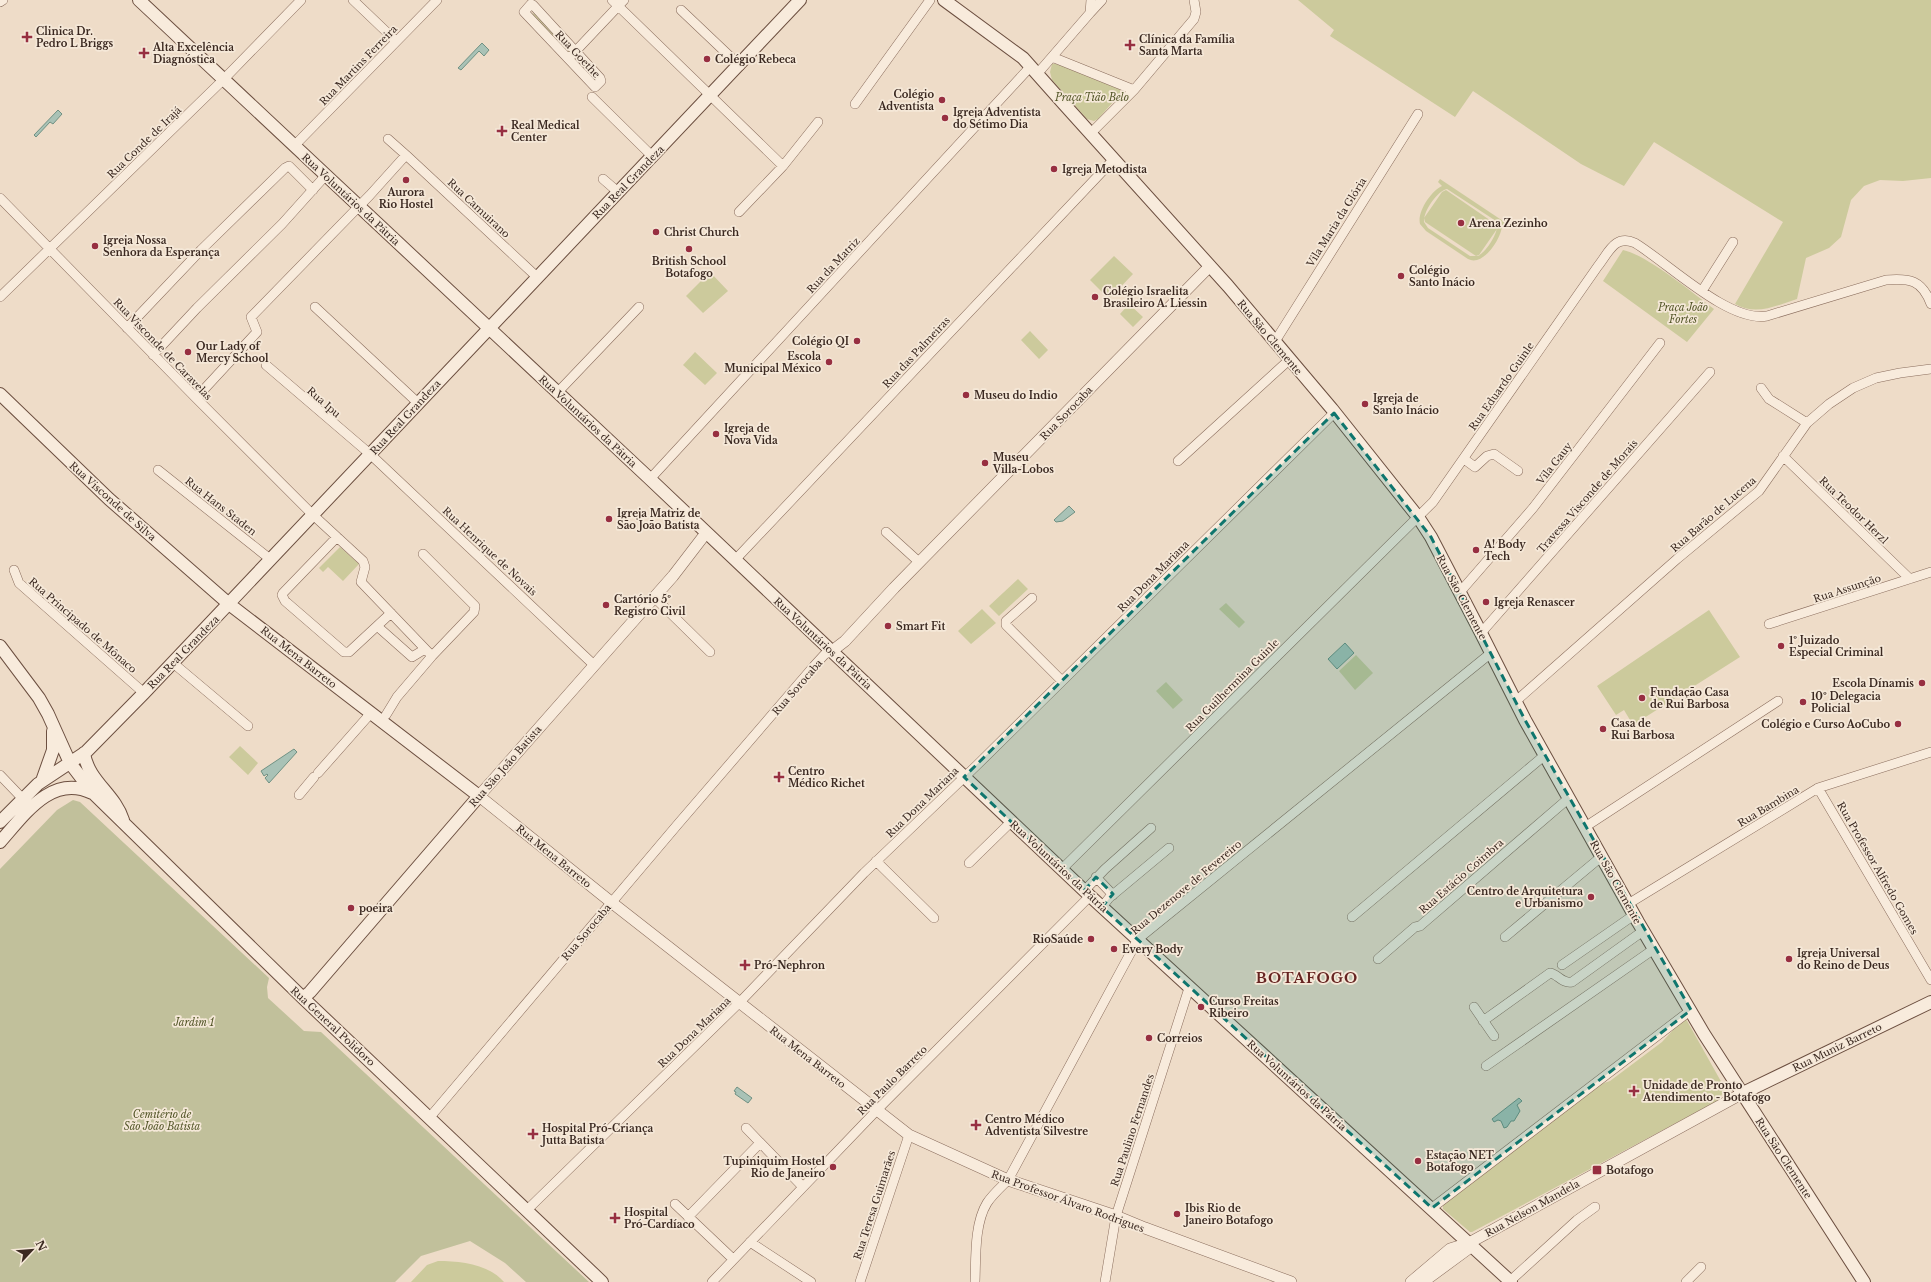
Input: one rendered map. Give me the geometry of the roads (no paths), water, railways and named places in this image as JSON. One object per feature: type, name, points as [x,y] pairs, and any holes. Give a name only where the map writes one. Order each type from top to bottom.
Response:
[{"type":"main road","name":"Rua Voluntários da Pátria","points":[[139,0],[650,479],[1087,893],[1511,1282]]},
{"type":"main road","name":"Rua Real Grandeza","points":[[0,822],[42,781],[70,764],[84,753],[144,693],[618,192],[653,156],[715,100],[740,66],[800,0]]},
{"type":"main road","name":"Rua São Clemente","points":[[944,0],[1023,58],[1035,69],[1058,98],[1092,133],[1210,266],[1334,413],[1418,517],[1482,633],[1516,701],[1643,931],[1690,1010],[1864,1282]]},
{"type":"main road","name":"Rua Visconde de Silva","points":[[0,394],[109,500],[229,604]]},
{"type":"main road","name":"Rua Mena Barreto","points":[[229,604],[479,796]]},
{"type":"main road","name":"Rua General Polidoro","points":[[0,646],[39,698],[70,764],[93,793],[303,998],[602,1282]]},
{"type":"main road","points":[[42,781],[53,750],[53,726]]},
{"type":"main road","points":[[84,753],[88,769],[115,802],[124,824]]},
{"type":"main road","points":[[0,842],[36,804],[54,791],[78,787],[93,793]]},
{"type":"main road","name":"Rua São João Batista","points":[[303,998],[310,992],[479,796]]},
{"type":"main road","name":"Rua Muniz Barreto","points":[[1743,1093],[1931,1002]]},
{"type":"street","name":"Rua Conde de Irajá","points":[[0,297],[223,80],[301,0]]},
{"type":"street","points":[[353,0],[396,41]]},
{"type":"street","name":"Rua Martins Ferreira","points":[[294,146],[437,0]]},
{"type":"street","points":[[855,104],[930,0]]},
{"type":"street","points":[[1090,13],[1091,0]]},
{"type":"street","name":"Rua da Matriz","points":[[650,479],[1035,69],[1052,57],[1102,0]]},
{"type":"street","points":[[1092,133],[1134,90],[1194,19],[1196,12],[1194,0]]},
{"type":"street","points":[[568,60],[618,2],[782,166]]},
{"type":"street","name":"Rua Goethe","points":[[531,4],[533,4],[576,52],[600,78],[601,81],[593,87],[524,12],[531,4]]},
{"type":"street","points":[[681,10],[740,66]]},
{"type":"street","points":[[1052,57],[1134,90]]},
{"type":"street","points":[[592,97],[653,156]]},
{"type":"street","name":"Vila Maria da Glória","points":[[1274,343],[1418,114]]},
{"type":"street","points":[[739,212],[782,166],[818,122]]},
{"type":"street","name":"Rua Camuirano","points":[[388,139],[537,278]]},
{"type":"street","points":[[196,398],[257,332],[251,317],[359,206],[406,155]]},
{"type":"street","name":"Rua das Palmeiras","points":[[735,560],[1114,159]]},
{"type":"street","points":[[124,325],[285,168],[289,166],[313,190]]},
{"type":"street","points":[[153,355],[197,308],[282,224],[326,175]]},
{"type":"street","points":[[603,179],[618,192]]},
{"type":"street","name":"Rua Visconde de Caravelas","points":[[0,198],[153,355],[312,514],[364,561],[365,567],[361,582],[391,613]]},
{"type":"street","points":[[124,325],[225,217]]},
{"type":"street","name":"Rua Eduardo Guinle","points":[[1418,517],[1433,502],[1464,459],[1614,244],[1620,240],[1628,240],[1639,245],[1702,291]]},
{"type":"street","points":[[1733,242],[1702,291],[1732,309],[1749,316],[1767,316],[1886,280],[1903,278],[1915,281],[1927,293],[1931,304]]},
{"type":"street","name":"Rua Sorocaba","points":[[430,1117],[611,902],[814,666],[825,654],[832,651],[845,641],[919,562],[1210,266]]},
{"type":"street","points":[[315,307],[418,403]]},
{"type":"street","points":[[558,393],[639,307]]},
{"type":"street","name":"Vila Gauy","points":[[1460,592],[1533,508],[1660,343]]},
{"type":"street","points":[[1178,461],[1289,360]]},
{"type":"street","name":"Rua Ipu","points":[[266,365],[370,454]]},
{"type":"street","name":"Rua Barão de Lucena","points":[[1516,701],[1677,559],[1759,491],[1807,424],[1829,404],[1864,382],[1888,375],[1931,369]]},
{"type":"street","name":"Travessa Visconde de Morais","points":[[1482,633],[1710,372]]},
{"type":"street","points":[[1760,388],[1769,399],[1807,424]]},
{"type":"street","name":"Rua Dona Mariana","points":[[527,1210],[739,1003],[876,861],[964,777],[1334,413]]},
{"type":"street","name":"Rua Henrique de Novais","points":[[370,454],[594,665]]},
{"type":"street","points":[[1464,459],[1475,467],[1487,456],[1494,454],[1518,471]]},
{"type":"street","name":"Rua Teodor Herzl","points":[[1783,456],[1910,579]]},
{"type":"street","name":"Rua Hans Staden","points":[[158,470],[270,559]]},
{"type":"street","name":"Rua Guilhermina Guinle","points":[[1062,869],[1418,517]]},
{"type":"street","points":[[886,532],[919,562]]},
{"type":"street","name":"Rua São João Batista","points":[[479,796],[654,597],[706,533]]},
{"type":"street","points":[[337,537],[283,593],[283,597],[344,652],[349,652],[352,650],[391,613],[432,656]]},
{"type":"street","points":[[386,714],[397,697],[432,656],[474,612],[475,606],[423,554]]},
{"type":"street","name":"Rua Principado de Mônaco","points":[[14,570],[19,583],[144,693]]},
{"type":"street","name":"Rua Assunção","points":[[1769,624],[1931,572]]},
{"type":"street","points":[[654,597],[710,652]]},
{"type":"street","points":[[1032,598],[1006,621],[1006,625],[1062,681]]},
{"type":"street","points":[[377,626],[412,657],[425,649]]},
{"type":"street","name":"Rua Dezenove de Fevereiro","points":[[976,1282],[976,1245],[981,1218],[987,1203],[1008,1180],[1138,939],[1491,653]]},
{"type":"street","points":[[173,663],[248,726]]},
{"type":"street","points":[[1585,827],[1778,701]]},
{"type":"street","points":[[299,795],[371,713]]},
{"type":"street","name":"Rua Bambina","points":[[1628,904],[1818,788],[1931,752]]},
{"type":"street","points":[[1352,917],[1545,754]]},
{"type":"street","points":[[0,776],[23,799]]},
{"type":"street","name":"Rua Professor Alfredo Gomes","points":[[1818,788],[1931,980]]},
{"type":"street","name":"Rua Mena Barreto","points":[[479,796],[739,1003],[877,1110]]},
{"type":"street","name":"Rua Estácio Coimbra","points":[[1378,959],[1415,927],[1420,926],[1569,798]]},
{"type":"street","points":[[969,864],[1012,821]]},
{"type":"street","name":"Rua Paulo Barreto","points":[[712,1282],[1087,893],[1096,877],[1151,828]]},
{"type":"street","points":[[1102,906],[1169,848]]},
{"type":"street","points":[[1505,937],[1601,857]]},
{"type":"street","points":[[876,861],[934,918]]},
{"type":"street","points":[[1096,877],[1113,895]]},
{"type":"street","points":[[1562,965],[1634,915]]},
{"type":"street","points":[[1483,1021],[1550,974],[1553,974],[1564,982],[1572,982],[1643,931]]},
{"type":"street","points":[[1486,1066],[1654,949]]},
{"type":"street","name":"Rua Paulino Fernandes","points":[[1105,1282],[1116,1216],[1189,988]]},
{"type":"street","points":[[1474,1008],[1494,1036]]},
{"type":"street","points":[[1432,1208],[1690,1010]]},
{"type":"street","name":"Rua Nelson Mandela","points":[[1423,1282],[1471,1244],[1743,1093]]},
{"type":"street","name":"Rua Professor Álvaro Rodrigues","points":[[877,1110],[909,1136],[1008,1180],[1116,1216],[1144,1228],[1291,1282]]},
{"type":"street","points":[[746,1128],[803,1187]]},
{"type":"street","name":"Rua Teresa Guimarães","points":[[860,1282],[909,1136]]},
{"type":"street","points":[[688,1217],[760,1143]]},
{"type":"street","points":[[675,1204],[733,1259]]},
{"type":"street","points":[[1511,1282],[1577,1220],[1595,1207]]},
{"type":"street","points":[[750,1242],[811,1282]]},
{"type":"street","name":"Rua Nelson Mandela","points":[[1411,1282],[1450,1249],[1471,1244]]},
{"type":"street","points":[[1686,1282],[1701,1266]]},
{"type":"place","name":"Clinica Dr. Pedro L Briggs","points":[[27,37]]},
{"type":"place","name":"Clínica da Família Santa Marta","points":[[1130,45]]},
{"type":"place","name":"Alta Excelência Diagnóstica","points":[[144,53]]},
{"type":"place","name":"Colégio Rebeca","points":[[707,59]]},
{"type":"place","name":"Colégio Adventista","points":[[942,100]]},
{"type":"place","name":"Igreja Adventista do Sétimo Dia","points":[[945,118]]},
{"type":"place","name":"Real Medical Center","points":[[502,131]]},
{"type":"place","name":"Igreja Metodista","points":[[1054,169]]},
{"type":"place","name":"Aurora Rio Hostel","points":[[406,180]]},
{"type":"place","name":"Arena Zezinho","points":[[1461,223]]},
{"type":"place","name":"Christ Church","points":[[656,232]]},
{"type":"place","name":"Igreja Nossa Senhora da Esperança","points":[[95,246]]},
{"type":"place","name":"British School Botafogo","points":[[689,249]]},
{"type":"place","name":"Colégio Santo Inácio","points":[[1401,276]]},
{"type":"place","name":"Colégio Israelita Brasileiro A. Liessin","points":[[1095,297]]},
{"type":"place","name":"Colégio QI","points":[[857,341]]},
{"type":"place","name":"Our Lady of Mercy School","points":[[188,352]]},
{"type":"place","name":"Escola Municipal México","points":[[829,362]]},
{"type":"place","name":"Museu do Indio","points":[[966,395]]},
{"type":"place","name":"Igreja de Santo Inácio","points":[[1365,404]]},
{"type":"place","name":"Igreja de Nova Vida","points":[[716,434]]},
{"type":"place","name":"Museu Villa-Lobos","points":[[985,463]]},
{"type":"place","name":"Igreja Matriz de São João Batista","points":[[609,519]]},
{"type":"place","name":"A! Body Tech","points":[[1476,550]]},
{"type":"place","name":"Igreja Renascer","points":[[1486,602]]},
{"type":"place","name":"Cartório 5º Registro Civil","points":[[606,605]]},
{"type":"place","name":"Smart Fit","points":[[888,626]]},
{"type":"place","name":"1º Juizado Especial Criminal","points":[[1781,646]]},
{"type":"place","name":"Escola Dínamis","points":[[1922,683]]},
{"type":"place","name":"Fundação Casa de Rui Barbosa","points":[[1642,698]]},
{"type":"place","name":"10º Delegacia Policial","points":[[1803,702]]},
{"type":"place","name":"Colégio e Curso AoCubo","points":[[1898,724]]},
{"type":"place","name":"Casa de Rui Barbosa","points":[[1603,729]]},
{"type":"place","name":"Centro Médico Richet","points":[[779,777]]},
{"type":"place","name":"Centro de Arquitetura e Urbanismo","points":[[1591,897]]},
{"type":"place","name":"poeira","points":[[351,908]]},
{"type":"place","name":"RioSaúde","points":[[1091,939]]},
{"type":"place","name":"Every Body","points":[[1114,949]]},
{"type":"place","name":"Igreja Universal do Reino de Deus","points":[[1789,959]]},
{"type":"place","name":"Pró-Nephron","points":[[745,965]]},
{"type":"place","name":"Curso Freitas Ribeiro","points":[[1201,1007]]},
{"type":"place","name":"Correios","points":[[1149,1038]]},
{"type":"place","name":"Unidade de Pronto Atendimento - Botafogo","points":[[1634,1091]]},
{"type":"place","name":"Centro Médico Adventista Silvestre","points":[[976,1125]]},
{"type":"place","name":"Hospital Pró-Criança Jutta Batista","points":[[533,1134]]},
{"type":"place","name":"Estação NET Botafogo","points":[[1418,1161]]},
{"type":"place","name":"Tupiniquim Hostel Rio de Janeiro","points":[[833,1167]]},
{"type":"place","name":"Botafogo","points":[[1597,1170]]},
{"type":"place","name":"Ibis Rio de Janeiro Botafogo","points":[[1177,1214]]},
{"type":"place","name":"Hospital Pró-Cardíaco","points":[[615,1218]]},
{"type":"district","name":"BOTAFOGO","points":[[1307,978]]},
{"type":"park label","name":"Praça Tião Belo","points":[[1092,97]]},
{"type":"park label","name":"Praça João Fortes","points":[[1683,312]]},
{"type":"park label","name":"Jardim 1","points":[[194,1022]]},
{"type":"park label","name":"Cemitério de São João Batista","points":[[162,1120]]}]
